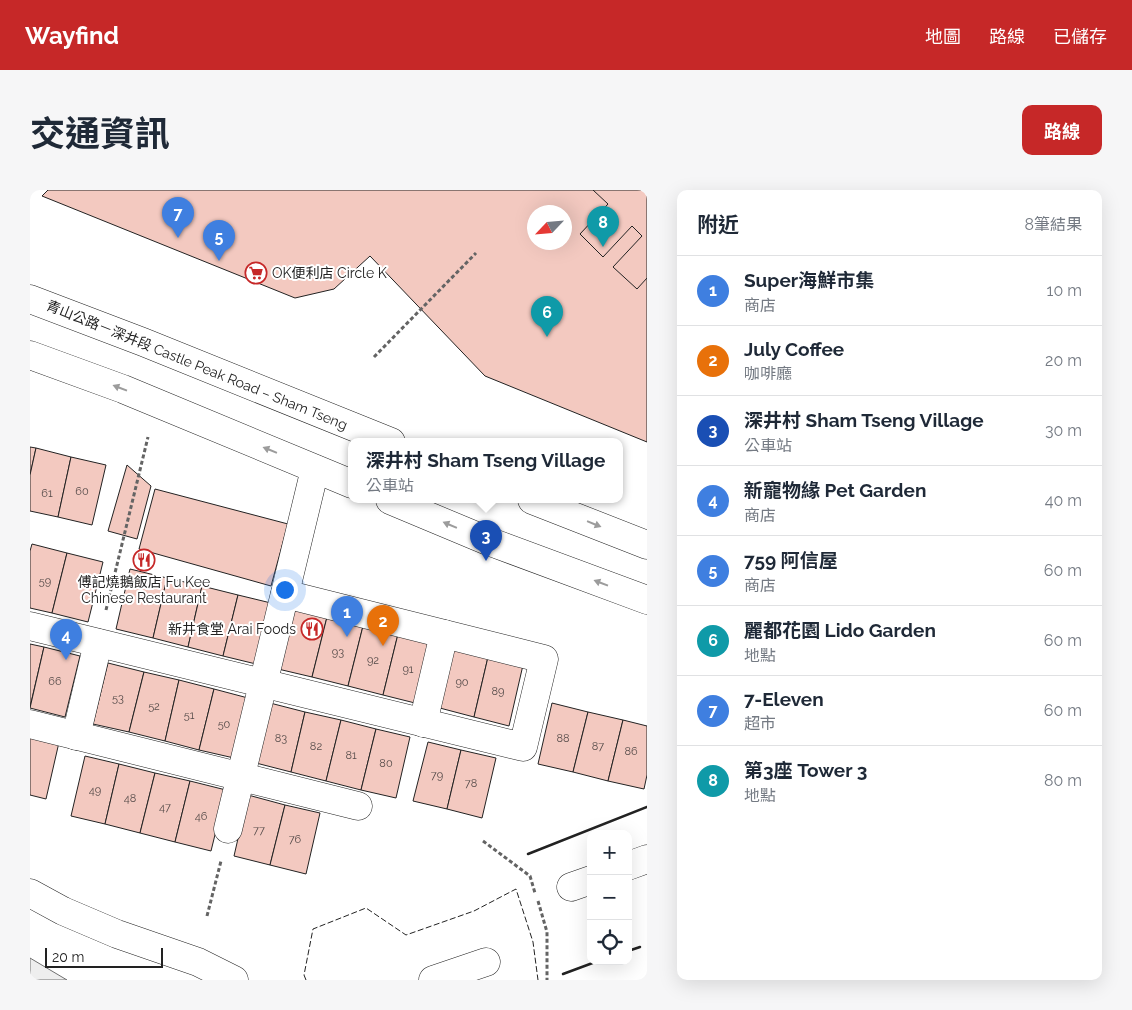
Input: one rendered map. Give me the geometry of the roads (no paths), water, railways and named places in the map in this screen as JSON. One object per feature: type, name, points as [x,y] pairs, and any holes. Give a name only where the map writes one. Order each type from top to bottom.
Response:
[{"type":"main road","name":"青山公路－深井段 Castle Peak Road – Sham Tseng","points":[[30,299],[143,342],[381,438]]},
{"type":"main road","points":[[30,355],[123,389],[348,482]]},
{"type":"main road","points":[[228,829],[315,469]]},
{"type":"main road","points":[[397,503],[488,541],[647,600]]},
{"type":"main road","points":[[540,503],[647,545]]},
{"type":"main road","points":[[30,626],[523,747],[544,659],[285,594]]},
{"type":"main road","points":[[423,723],[444,634]]},
{"type":"main road","points":[[76,736],[98,643]]},
{"type":"main road","points":[[30,724],[358,806]]},
{"type":"main road","points":[[632,865],[647,859]]},
{"type":"main road","points":[[30,893],[63,911],[117,934],[198,962],[234,980]]},
{"type":"main road","points":[[433,980],[486,962]]},
{"type":"place","name":"7-Eleven","points":[[178,238]]},
{"type":"place","name":"第3座 Tower 3","points":[[603,247]]},
{"type":"place","name":"759 阿信屋","points":[[219,261]]},
{"type":"place","name":"OK便利店 Circle K","points":[[256,273]]},
{"type":"place","name":"麗都花園 Lido Garden","points":[[547,337]]},
{"type":"place","name":"傅記燒鵝飯店 Fu Kee Chinese Restaurant","points":[[144,560]]},
{"type":"place","name":"深井村 Sham Tseng Village","points":[[486,561]]},
{"type":"place","name":"新井食堂 Arai Foods","points":[[312,629]]},
{"type":"place","name":"Super海鮮市集","points":[[347,637]]},
{"type":"place","name":"July Coffee","points":[[383,646]]},
{"type":"place","name":"新寵物緣 Pet Garden","points":[[66,660]]}]
